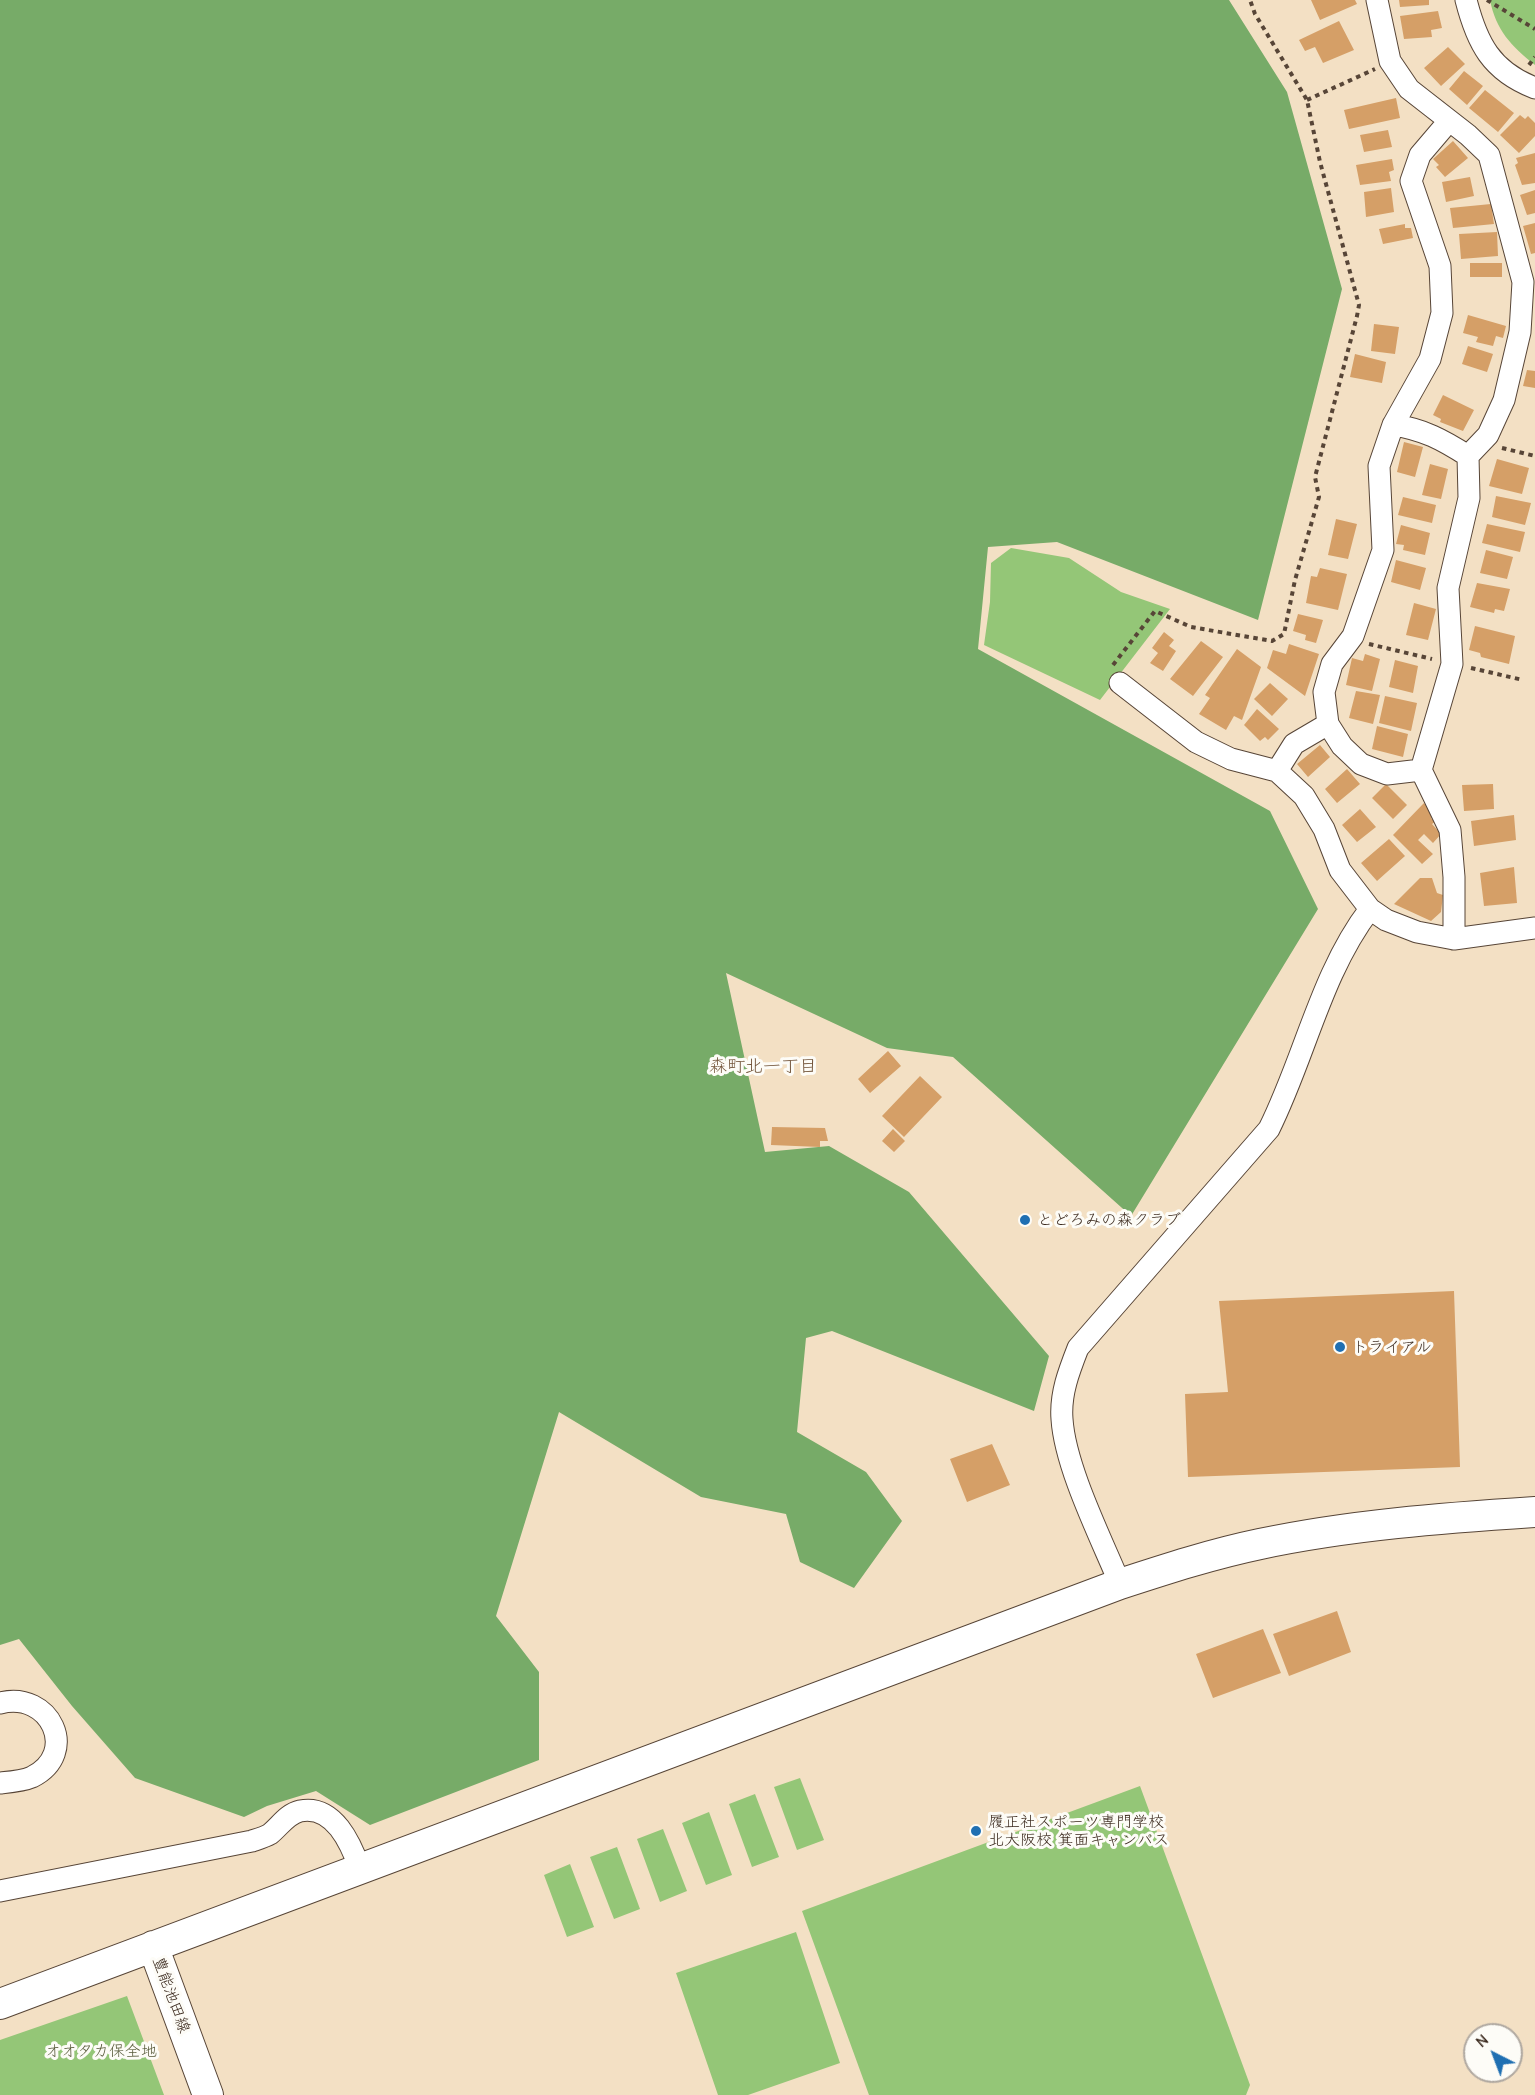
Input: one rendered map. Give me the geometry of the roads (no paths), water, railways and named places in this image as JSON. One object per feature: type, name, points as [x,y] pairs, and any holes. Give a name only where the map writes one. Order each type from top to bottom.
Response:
[{"type":"street","points":[[1377,0],[1391,62],[1409,89],[1489,155],[1522,282],[1520,332],[1504,400],[1488,435],[1474,449],[1469,498],[1448,588],[1452,664],[1421,771],[1450,830],[1454,877],[1454,939]]},
{"type":"street","points":[[1466,0],[1474,30],[1492,62],[1521,83],[1535,88]]},
{"type":"street","points":[[1421,771],[1387,774],[1361,764],[1342,746],[1328,724],[1324,692],[1332,664],[1353,636],[1383,550],[1379,466],[1393,425],[1430,359],[1442,313],[1440,266],[1411,181],[1420,155],[1449,121]]},
{"type":"street","points":[[1393,425],[1419,428],[1474,449]]},
{"type":"street","points":[[1120,683],[1196,742],[1231,759],[1277,771],[1305,796],[1324,829],[1340,870],[1370,909],[1386,920],[1417,932],[1454,939],[1535,928]]},
{"type":"street","points":[[1277,771],[1294,744],[1328,724]]},
{"type":"street","points":[[1120,1584],[1068,1454],[1062,1418],[1065,1380],[1078,1348],[1269,1129],[1286,1096],[1337,961],[1354,930],[1370,909]]},
{"type":"street","points":[[153,1946],[1120,1584],[1197,1559],[1259,1544],[1332,1531],[1404,1521],[1535,1512]]},
{"type":"street","points":[[0,1703],[27,1701],[45,1713],[54,1727],[57,1745],[50,1762],[32,1777],[0,1783]]},
{"type":"street","points":[[0,1891],[252,1841],[269,1834],[284,1820],[301,1811],[320,1813],[338,1825],[351,1844],[360,1869]]},
{"type":"street","name":"豊能池田線","points":[[0,2004],[153,1946],[208,2095]]},
{"type":"place","name":"とどろみの森クラブ","points":[[1025,1220]]},
{"type":"place","name":"トライアル","points":[[1340,1347]]},
{"type":"place","name":"履正社スポーツ専門学校 北大阪校 箕面キャンパス","points":[[976,1831]]},
{"type":"district","name":"森町北一丁目","points":[[763,1067]]},
{"type":"park label","name":"オオタカ保全地","points":[[101,2051]]}]
